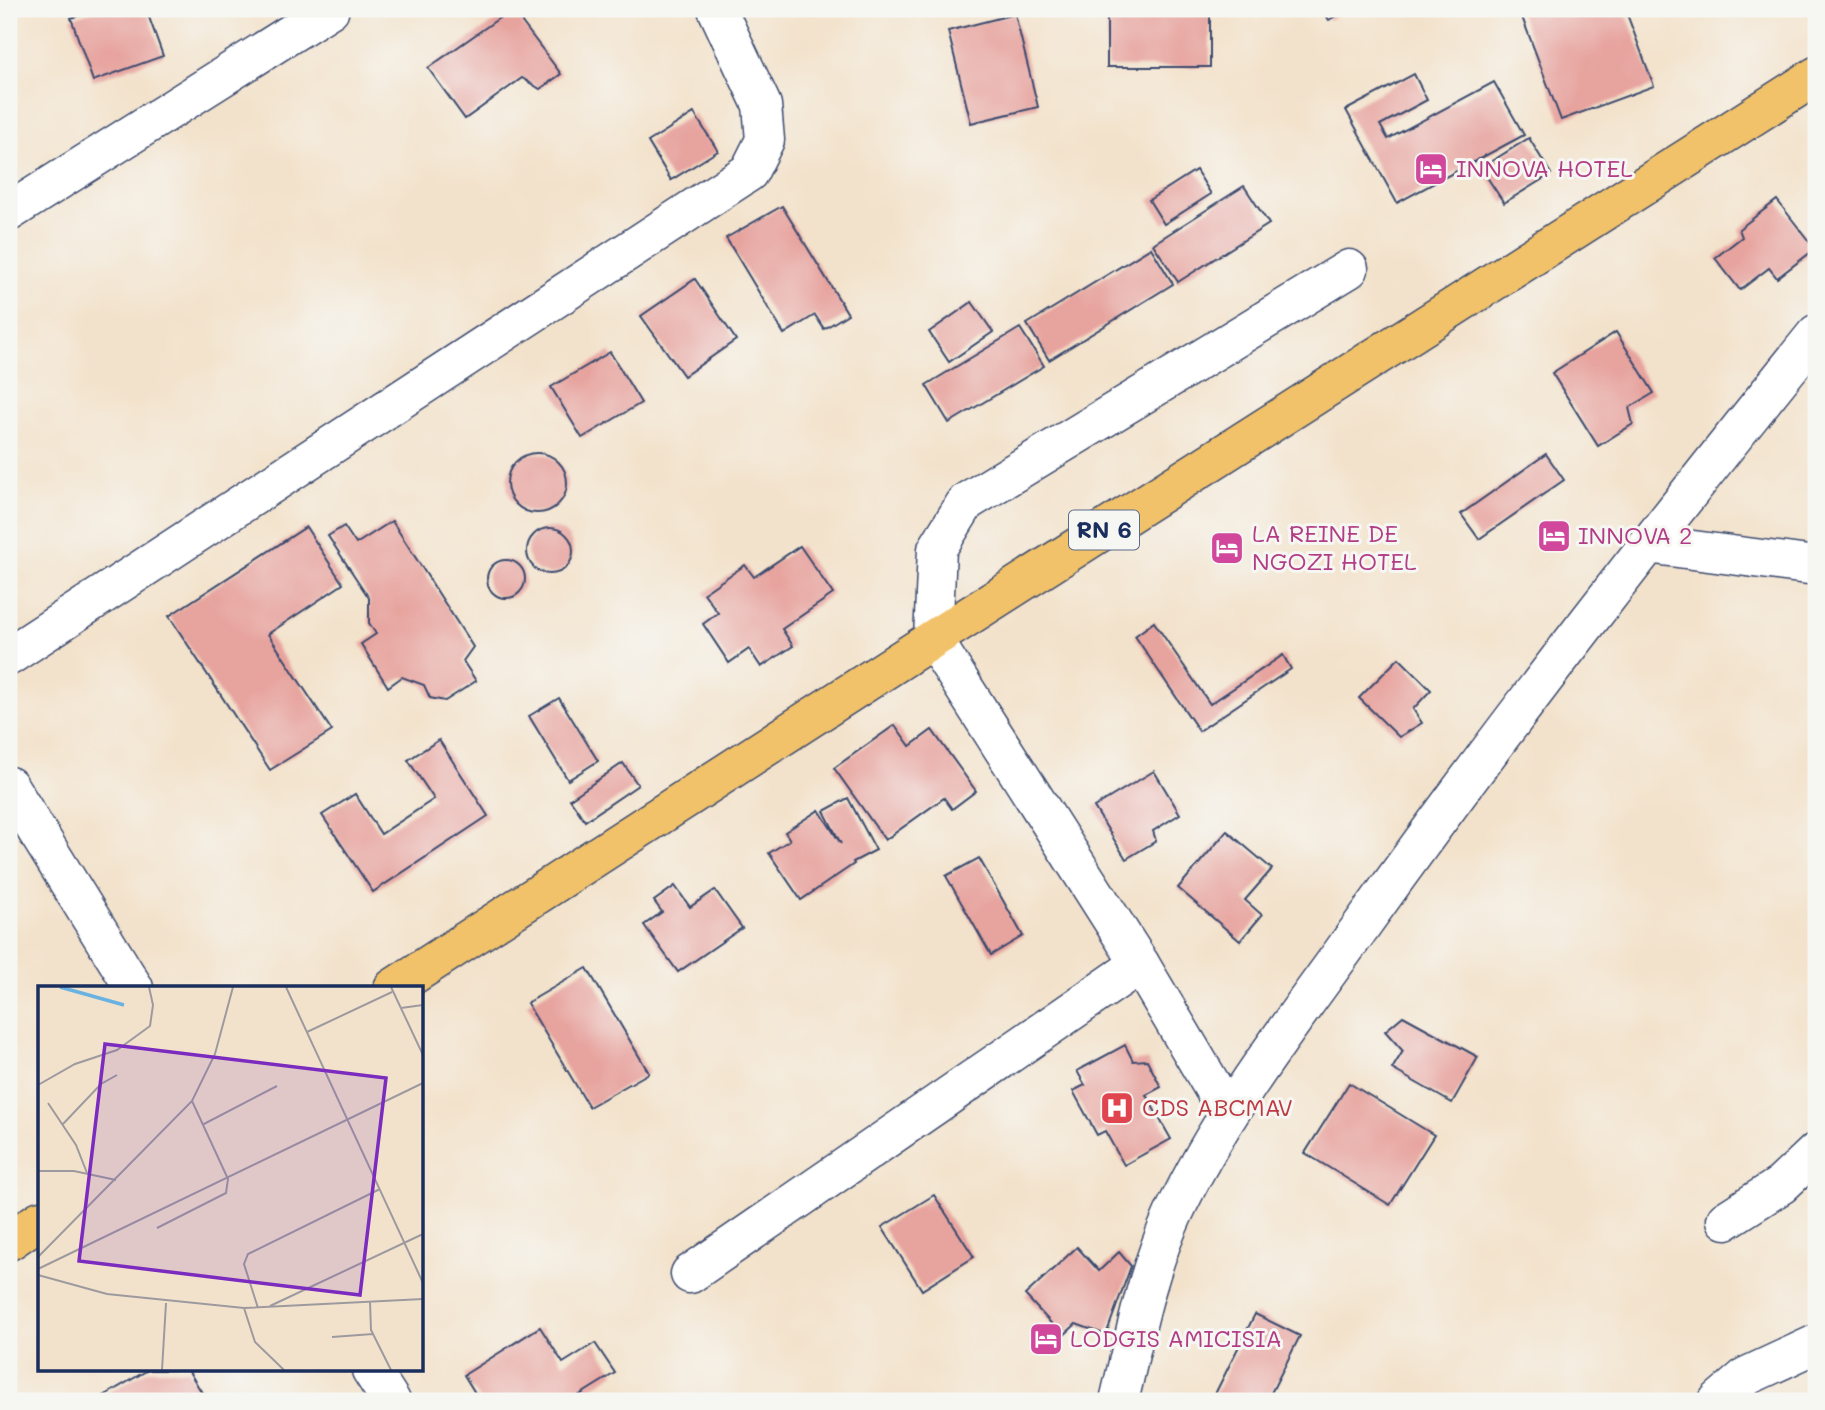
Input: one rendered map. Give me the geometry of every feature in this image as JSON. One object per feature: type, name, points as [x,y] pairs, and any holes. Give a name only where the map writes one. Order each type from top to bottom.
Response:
[{"type":"main road","name":"RN 6","points":[[396,986],[933,639],[1816,76]]},
{"type":"main road","points":[[9,1241],[38,1221]]},
{"type":"street","points":[[9,212],[330,9]]},
{"type":"street","points":[[9,656],[749,172],[765,140],[762,105],[717,9]]},
{"type":"street","points":[[1228,1113],[1140,964],[933,639],[937,549],[966,502],[1349,269]]},
{"type":"street","points":[[1119,1401],[1144,1296],[1172,1217],[1228,1113],[1455,795],[1647,544],[1816,334]]},
{"type":"street","points":[[1647,544],[1816,566]]},
{"type":"street","points":[[9,786],[133,986]]},
{"type":"street","points":[[690,1273],[1140,964]]},
{"type":"street","points":[[1726,1220],[1781,1185],[1816,1153]]},
{"type":"street","points":[[1718,1401],[1746,1376],[1816,1344]]},
{"type":"street","points":[[372,1372],[391,1401]]},
{"type":"building","points":[[99,9],[146,9],[163,56],[93,81],[71,18]]},
{"type":"building","points":[[512,9],[561,74],[540,89],[522,78],[465,119],[428,68]]},
{"type":"building","points":[[1210,9],[1210,67],[1107,67],[1107,10]]},
{"type":"building","points":[[1322,9],[1347,9],[1329,20]]},
{"type":"building","points":[[1519,9],[1625,9],[1654,86],[1561,120]]},
{"type":"building","points":[[1015,14],[1038,107],[971,123],[948,31]]},
{"type":"building","points":[[1414,74],[1427,100],[1380,125],[1388,139],[1494,82],[1524,135],[1397,203],[1346,110]]},
{"type":"building","points":[[694,113],[718,151],[671,180],[648,142]]},
{"type":"building","points":[[1529,138],[1551,174],[1504,203],[1481,168]]},
{"type":"building","points":[[1196,170],[1211,194],[1164,224],[1149,200]]},
{"type":"building","points":[[1244,186],[1269,224],[1178,282],[1153,244]]},
{"type":"building","points":[[1777,200],[1815,249],[1777,278],[1769,268],[1740,290],[1715,258],[1742,237],[1739,229]]},
{"type":"building","points":[[782,206],[848,314],[824,329],[815,315],[784,334],[726,238]]},
{"type":"building","points":[[1151,248],[1173,284],[1049,360],[1027,324]]},
{"type":"building","points":[[695,279],[736,340],[684,376],[641,316]]},
{"type":"building","points":[[972,302],[993,332],[949,362],[929,332]]},
{"type":"building","points":[[1020,328],[1044,366],[949,423],[926,385]]},
{"type":"building","points":[[1616,332],[1654,393],[1629,408],[1633,424],[1598,446],[1552,373]]},
{"type":"building","points":[[610,352],[641,403],[582,438],[551,387]]},
{"type":"building","points":[[537,453],[554,458],[562,466],[567,483],[562,500],[554,508],[537,513],[520,508],[512,500],[507,483],[512,466],[520,458]]},
{"type":"building","points":[[1546,454],[1564,480],[1479,539],[1461,514]]},
{"type":"building","points":[[392,521],[473,647],[463,661],[476,681],[445,701],[430,698],[424,685],[402,677],[388,687],[361,644],[376,634],[369,623],[369,598],[328,536],[344,526],[356,544]]},
{"type":"building","points":[[306,527],[343,584],[268,634],[332,731],[270,770],[169,616]]},
{"type":"building","points":[[550,528],[566,535],[573,551],[566,567],[550,574],[534,567],[527,551],[534,535]]},
{"type":"building","points":[[800,546],[833,594],[782,629],[793,646],[761,667],[749,649],[729,663],[703,624],[718,613],[704,593],[745,565],[754,577]]},
{"type":"building","points":[[506,560],[520,565],[525,579],[520,593],[506,598],[492,593],[487,579],[492,565]]},
{"type":"building","points":[[1154,622],[1210,704],[1283,655],[1291,669],[1199,731],[1135,636]]},
{"type":"building","points":[[1399,658],[1431,690],[1413,709],[1422,723],[1399,737],[1359,698]]},
{"type":"building","points":[[559,698],[598,761],[568,780],[529,716]]},
{"type":"building","points":[[895,725],[910,746],[932,730],[976,791],[952,809],[944,798],[885,840],[834,768]]},
{"type":"building","points":[[439,740],[488,816],[373,892],[322,815],[355,794],[381,834],[434,799],[408,760]]},
{"type":"building","points":[[623,763],[638,785],[585,821],[570,799]]},
{"type":"building","points":[[1154,771],[1180,814],[1153,831],[1156,841],[1126,859],[1094,807]]},
{"type":"building","points":[[848,798],[876,850],[853,862],[854,864],[801,900],[769,853],[790,840],[785,832],[819,810],[841,844],[824,811]]},
{"type":"building","points":[[1227,831],[1272,869],[1245,900],[1262,915],[1240,941],[1178,888]]},
{"type":"building","points":[[979,858],[1023,936],[991,955],[946,876]]},
{"type":"building","points":[[675,886],[690,907],[715,890],[742,928],[678,972],[644,925],[662,912],[654,901]]},
{"type":"building","points":[[587,968],[649,1073],[589,1107],[527,1003]]},
{"type":"building","points":[[1403,1016],[1478,1057],[1452,1103],[1392,1069],[1403,1051],[1385,1031]]},
{"type":"building","name":"CDS ABCMAV","points":[[1125,1045],[1133,1061],[1147,1060],[1161,1087],[1146,1095],[1171,1139],[1124,1165],[1105,1131],[1097,1135],[1073,1091],[1085,1085],[1077,1071]]},
{"type":"building","points":[[1349,1083],[1434,1135],[1390,1205],[1305,1153]]},
{"type":"building","points":[[934,1195],[974,1257],[922,1290],[882,1227]]},
{"type":"building","points":[[1077,1247],[1099,1271],[1119,1252],[1131,1266],[1106,1335],[1076,1324],[1063,1336],[1025,1295]]},
{"type":"building","points":[[1255,1314],[1300,1336],[1267,1401],[1225,1401],[1214,1396]]},
{"type":"building","points":[[540,1327],[563,1363],[595,1343],[615,1373],[570,1401],[480,1401],[464,1375]]},
{"type":"building","points":[[145,1372],[189,1372],[207,1401],[95,1401]]},
{"type":"place","name":"INNOVA HOTEL","points":[[1431,169]]},
{"type":"place","name":"INNOVA 2","points":[[1554,536]]},
{"type":"place","name":"LA REINE DE NGOZI HOTEL","points":[[1227,548]]},
{"type":"place","name":"CDS ABCMAV","points":[[1117,1108]]},
{"type":"place","name":"LODGIS AMICISIA","points":[[1046,1339]]}]
